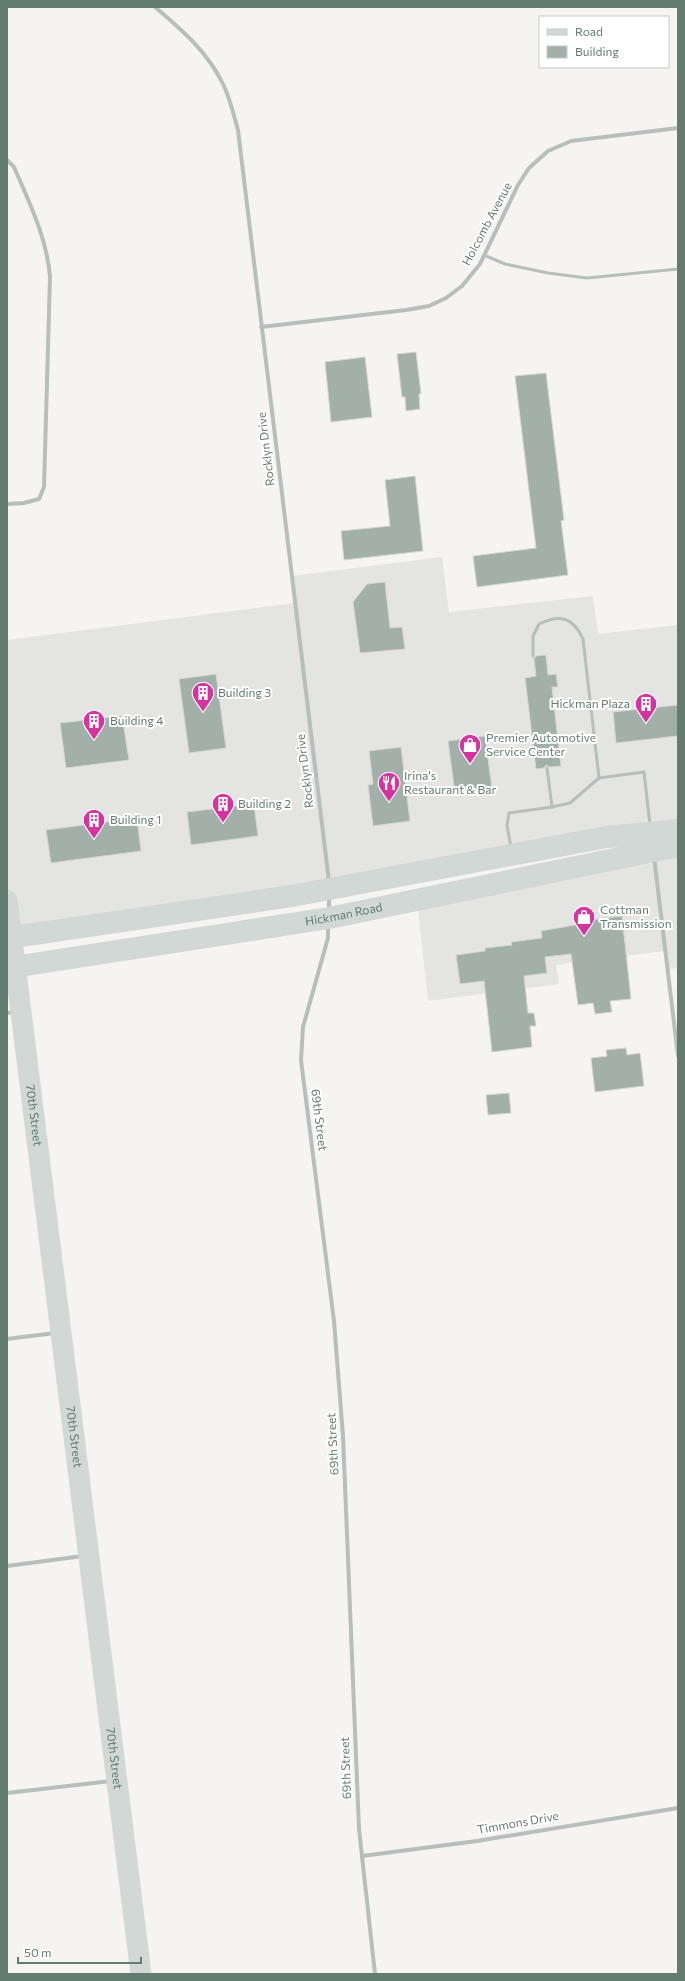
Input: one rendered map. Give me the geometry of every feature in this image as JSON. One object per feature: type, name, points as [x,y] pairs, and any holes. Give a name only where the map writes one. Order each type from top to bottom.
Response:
[{"type":"main road","name":"Hickman Road","points":[[11,967],[329,918],[652,842],[678,830]]},
{"type":"main road","name":"Hickman Road","points":[[9,938],[330,889],[607,837],[678,846]]},
{"type":"street","name":"Rocklyn Drive","points":[[155,7],[191,38],[204,53],[224,86],[238,130],[330,889],[329,918]]},
{"type":"street","name":"Holcomb Avenue","points":[[261,326],[406,310],[429,306],[446,298],[462,286],[480,264],[518,185],[529,168],[548,151],[571,141],[678,128]]},
{"type":"street","points":[[7,160],[14,167],[42,235],[47,252],[50,277],[44,487],[40,499],[24,503],[7,504]]},
{"type":"street","points":[[652,842],[678,1056]]},
{"type":"street","name":"70th Street","points":[[7,900],[14,1012],[62,1332],[141,1974]]},
{"type":"street","name":"69th Street","points":[[329,918],[328,938],[303,1027],[301,1060],[334,1321],[344,1436],[359,1829],[375,1974]]},
{"type":"street","points":[[7,1339],[62,1332]]},
{"type":"street","points":[[7,1566],[90,1556]]},
{"type":"street","points":[[7,1793],[117,1780]]},
{"type":"street","name":"Timmons Drive","points":[[362,1856],[477,1841],[678,1808]]},
{"type":"lane","points":[[484,255],[505,264],[587,278],[678,269]]},
{"type":"lane","points":[[533,656],[533,636],[539,624],[560,618],[568,620],[578,629],[583,639],[599,778]]},
{"type":"lane","points":[[547,768],[552,808]]},
{"type":"lane","points":[[512,855],[507,825],[509,813],[552,808],[570,803],[599,778],[644,772],[652,842]]},
{"type":"shaded area","points":[[442,557],[449,612],[593,596],[598,634],[678,625],[678,830],[12,937],[7,900],[7,640],[294,603],[291,576]]},
{"type":"shaded area","points":[[678,846],[678,968],[667,969],[665,951],[572,962],[556,965],[559,984],[428,1001],[417,899]]},
{"type":"building","points":[[416,352],[421,394],[419,394],[420,409],[406,411],[405,397],[402,397],[397,354]]},
{"type":"building","points":[[365,357],[372,417],[331,422],[325,362]]},
{"type":"building","points":[[546,373],[564,520],[561,521],[568,575],[477,587],[473,556],[536,548],[515,376]]},
{"type":"building","points":[[415,476],[423,551],[344,560],[341,531],[390,526],[385,480]]},
{"type":"building","points":[[385,582],[390,628],[402,627],[405,649],[360,653],[353,602],[367,584]]},
{"type":"building","points":[[546,655],[548,675],[556,674],[558,687],[552,687],[561,766],[550,767],[546,765],[544,768],[536,769],[525,678],[536,676],[534,659],[536,656]]},
{"type":"building","name":"Building 3","points":[[216,674],[226,748],[189,753],[179,679]]},
{"type":"building","name":"Hickman Plaza","points":[[678,705],[678,736],[616,743],[613,712]]},
{"type":"building","name":"Building 4","points":[[122,716],[129,760],[66,768],[60,723]]},
{"type":"building","name":"Premier Automotive Service Center","points":[[485,736],[492,788],[455,793],[448,741]]},
{"type":"building","name":"Irina's Restaurant & Bar","points":[[401,747],[410,821],[373,826],[368,785],[373,784],[369,751]]},
{"type":"building","name":"Building 2","points":[[254,804],[258,836],[191,845],[187,812]]},
{"type":"building","name":"Building 1","points":[[137,818],[141,851],[51,863],[46,830]]},
{"type":"building","points":[[622,916],[631,999],[610,1001],[612,1012],[595,1014],[593,1003],[578,1005],[571,954],[545,957],[547,973],[524,976],[528,1013],[534,1013],[536,1026],[530,1026],[532,1047],[492,1052],[484,981],[460,984],[456,955],[485,951],[485,948],[512,945],[511,942],[542,938],[541,931],[580,924],[580,921]]},
{"type":"building","points":[[626,1048],[627,1055],[640,1053],[644,1086],[595,1092],[591,1058],[607,1056],[606,1050]]},
{"type":"building","points":[[509,1093],[511,1113],[488,1115],[486,1095]]},
{"type":"place","name":"Building 3","points":[[203,712]]},
{"type":"place","name":"Hickman Plaza","points":[[646,724]]},
{"type":"place","name":"Building 4","points":[[94,740]]},
{"type":"place","name":"Premier Automotive Service Center","points":[[470,764]]},
{"type":"place","name":"Irina's Restaurant & Bar","points":[[389,802]]},
{"type":"place","name":"Building 2","points":[[223,824]]},
{"type":"place","name":"Building 1","points":[[94,840]]},
{"type":"place","name":"Cottman Transmission","points":[[584,936]]}]
